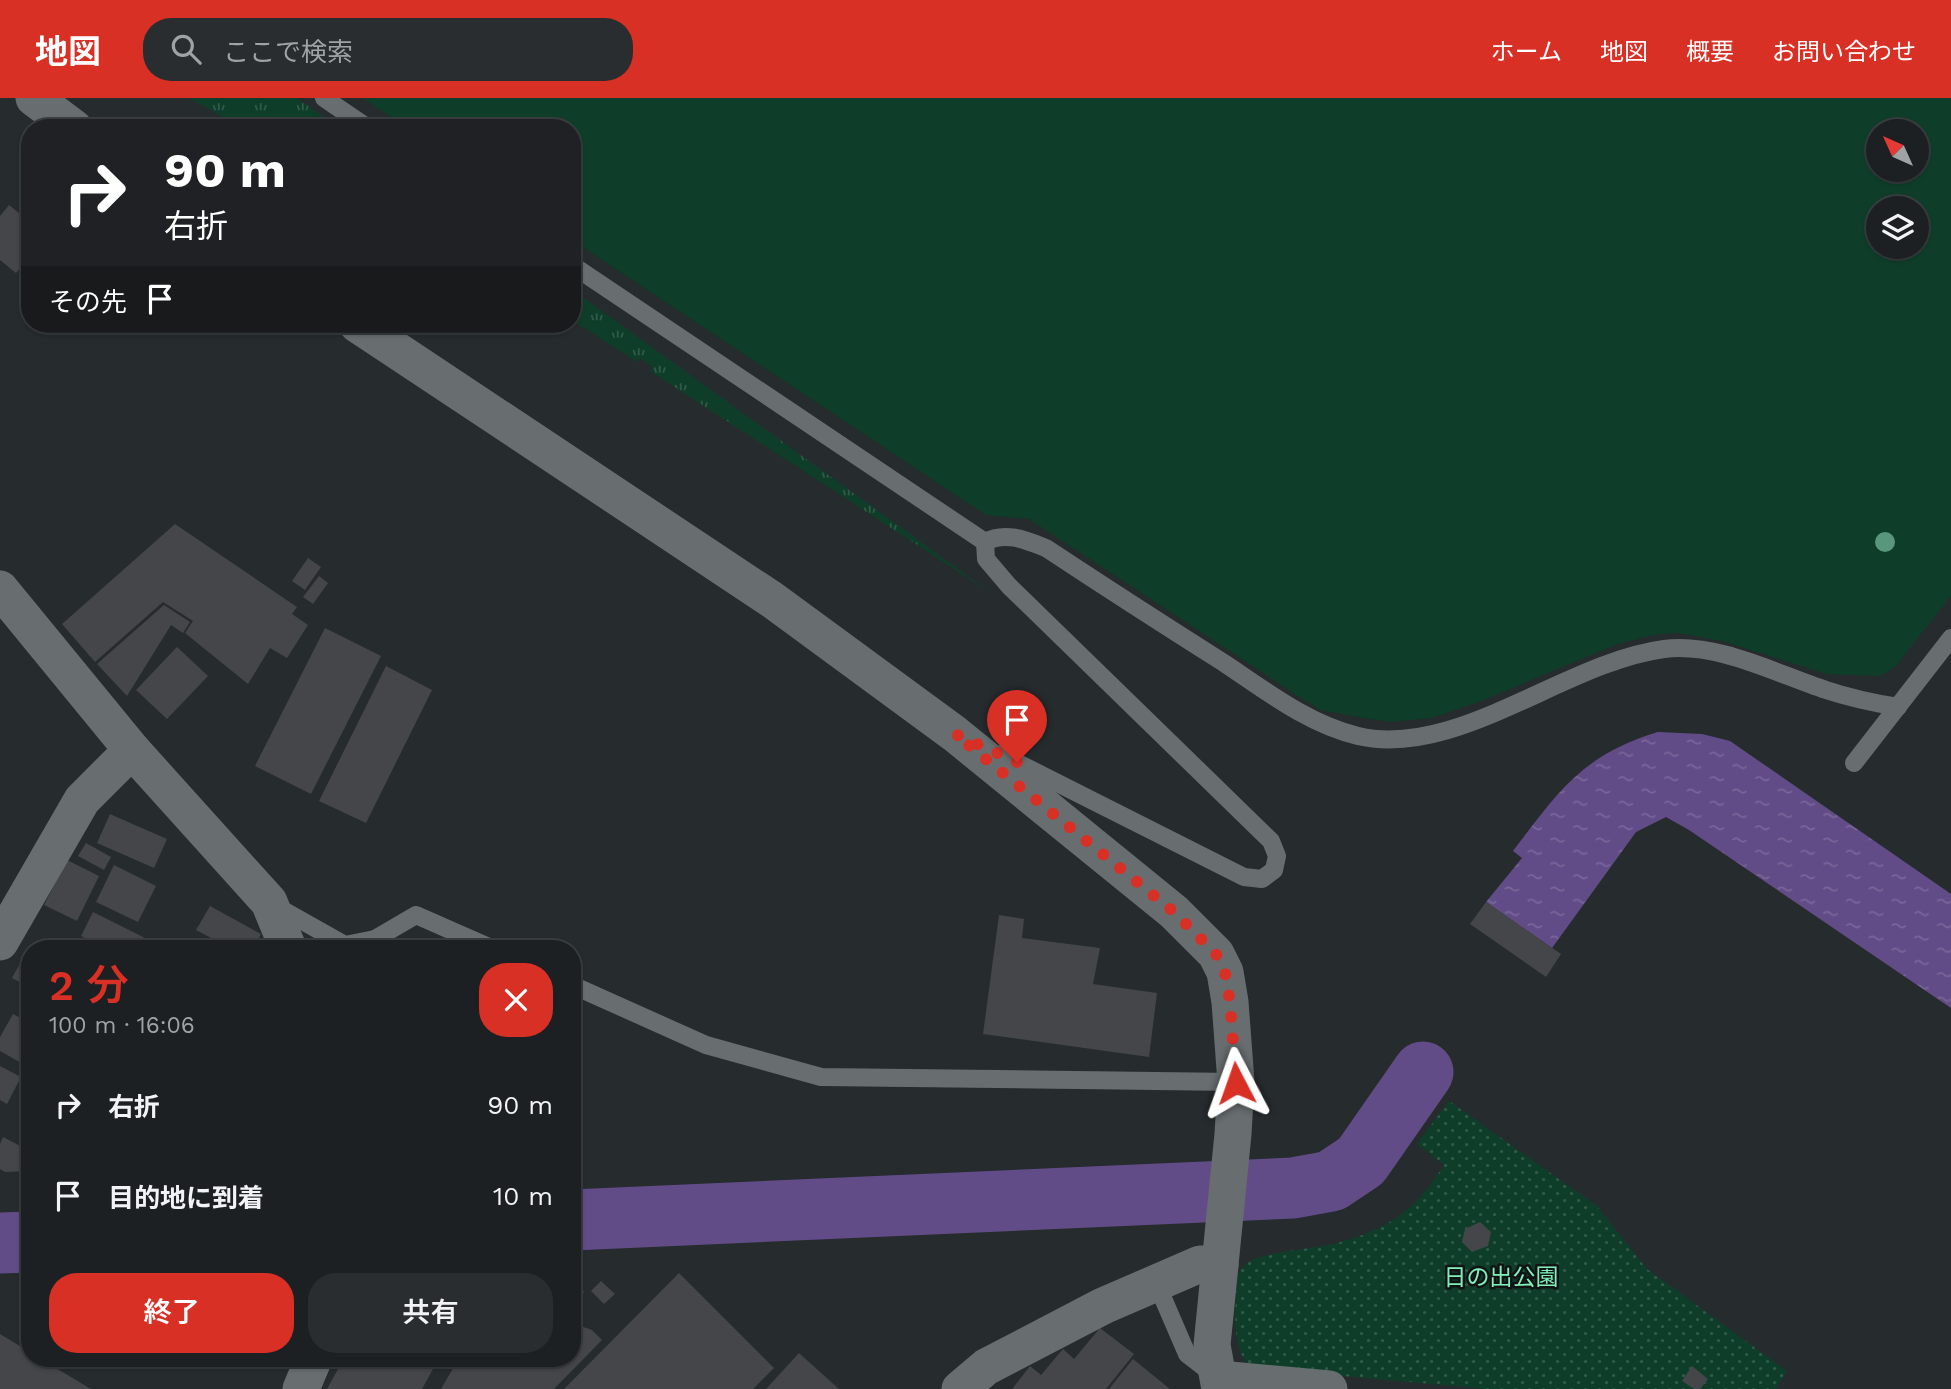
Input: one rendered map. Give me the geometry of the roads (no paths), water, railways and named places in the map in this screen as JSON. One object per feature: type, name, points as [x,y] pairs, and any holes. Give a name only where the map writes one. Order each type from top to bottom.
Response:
[{"type":"street","points":[[34,98],[62,119]]},
{"type":"street","points":[[371,333],[771,598],[955,734],[1174,912],[1216,954],[1225,972],[1230,1002],[1236,1083],[1234,1134],[1212,1345],[1220,1384],[1329,1389]]},
{"type":"street","points":[[0,589],[132,750],[269,902],[285,940]]},
{"type":"street","points":[[0,942],[82,800],[132,750]]},
{"type":"street","points":[[960,1389],[986,1367],[1156,1282],[1220,1256]]},
{"type":"street","points":[[301,1389],[310,1367]]},
{"type":"lane","points":[[324,98],[355,119]]},
{"type":"lane","points":[[581,271],[985,542]]},
{"type":"lane","points":[[985,542],[994,537],[1010,537],[1046,548],[1305,716],[1358,736],[1382,740],[1449,729],[1619,659],[1667,648],[1716,654],[1829,691],[1898,708]]},
{"type":"lane","points":[[955,734],[1038,771],[1244,877],[1262,879],[1274,870],[1277,856],[1271,841],[1009,586],[986,559],[985,542]]},
{"type":"lane","points":[[1854,763],[1951,638]]},
{"type":"lane","points":[[269,902],[336,940]]},
{"type":"lane","points":[[380,940],[416,915],[473,940]]},
{"type":"lane","points":[[581,989],[706,1045],[821,1077],[1236,1083]]},
{"type":"lane","points":[[1156,1282],[1187,1354],[1220,1384]]},
{"type":"water","points":[[1658,732],[1702,734],[1730,741],[1951,894],[1951,1008],[1666,817],[1636,832],[1552,948],[1486,902],[1522,858],[1513,851],[1544,810],[1574,778],[1610,752]]},
{"type":"waterway","points":[[581,1220],[1293,1188],[1331,1181],[1361,1161],[1423,1072]]},
{"type":"waterway","points":[[0,1243],[21,1242]]},
{"type":"park label","name":"日の出公園","points":[[1501,1277]]}]
